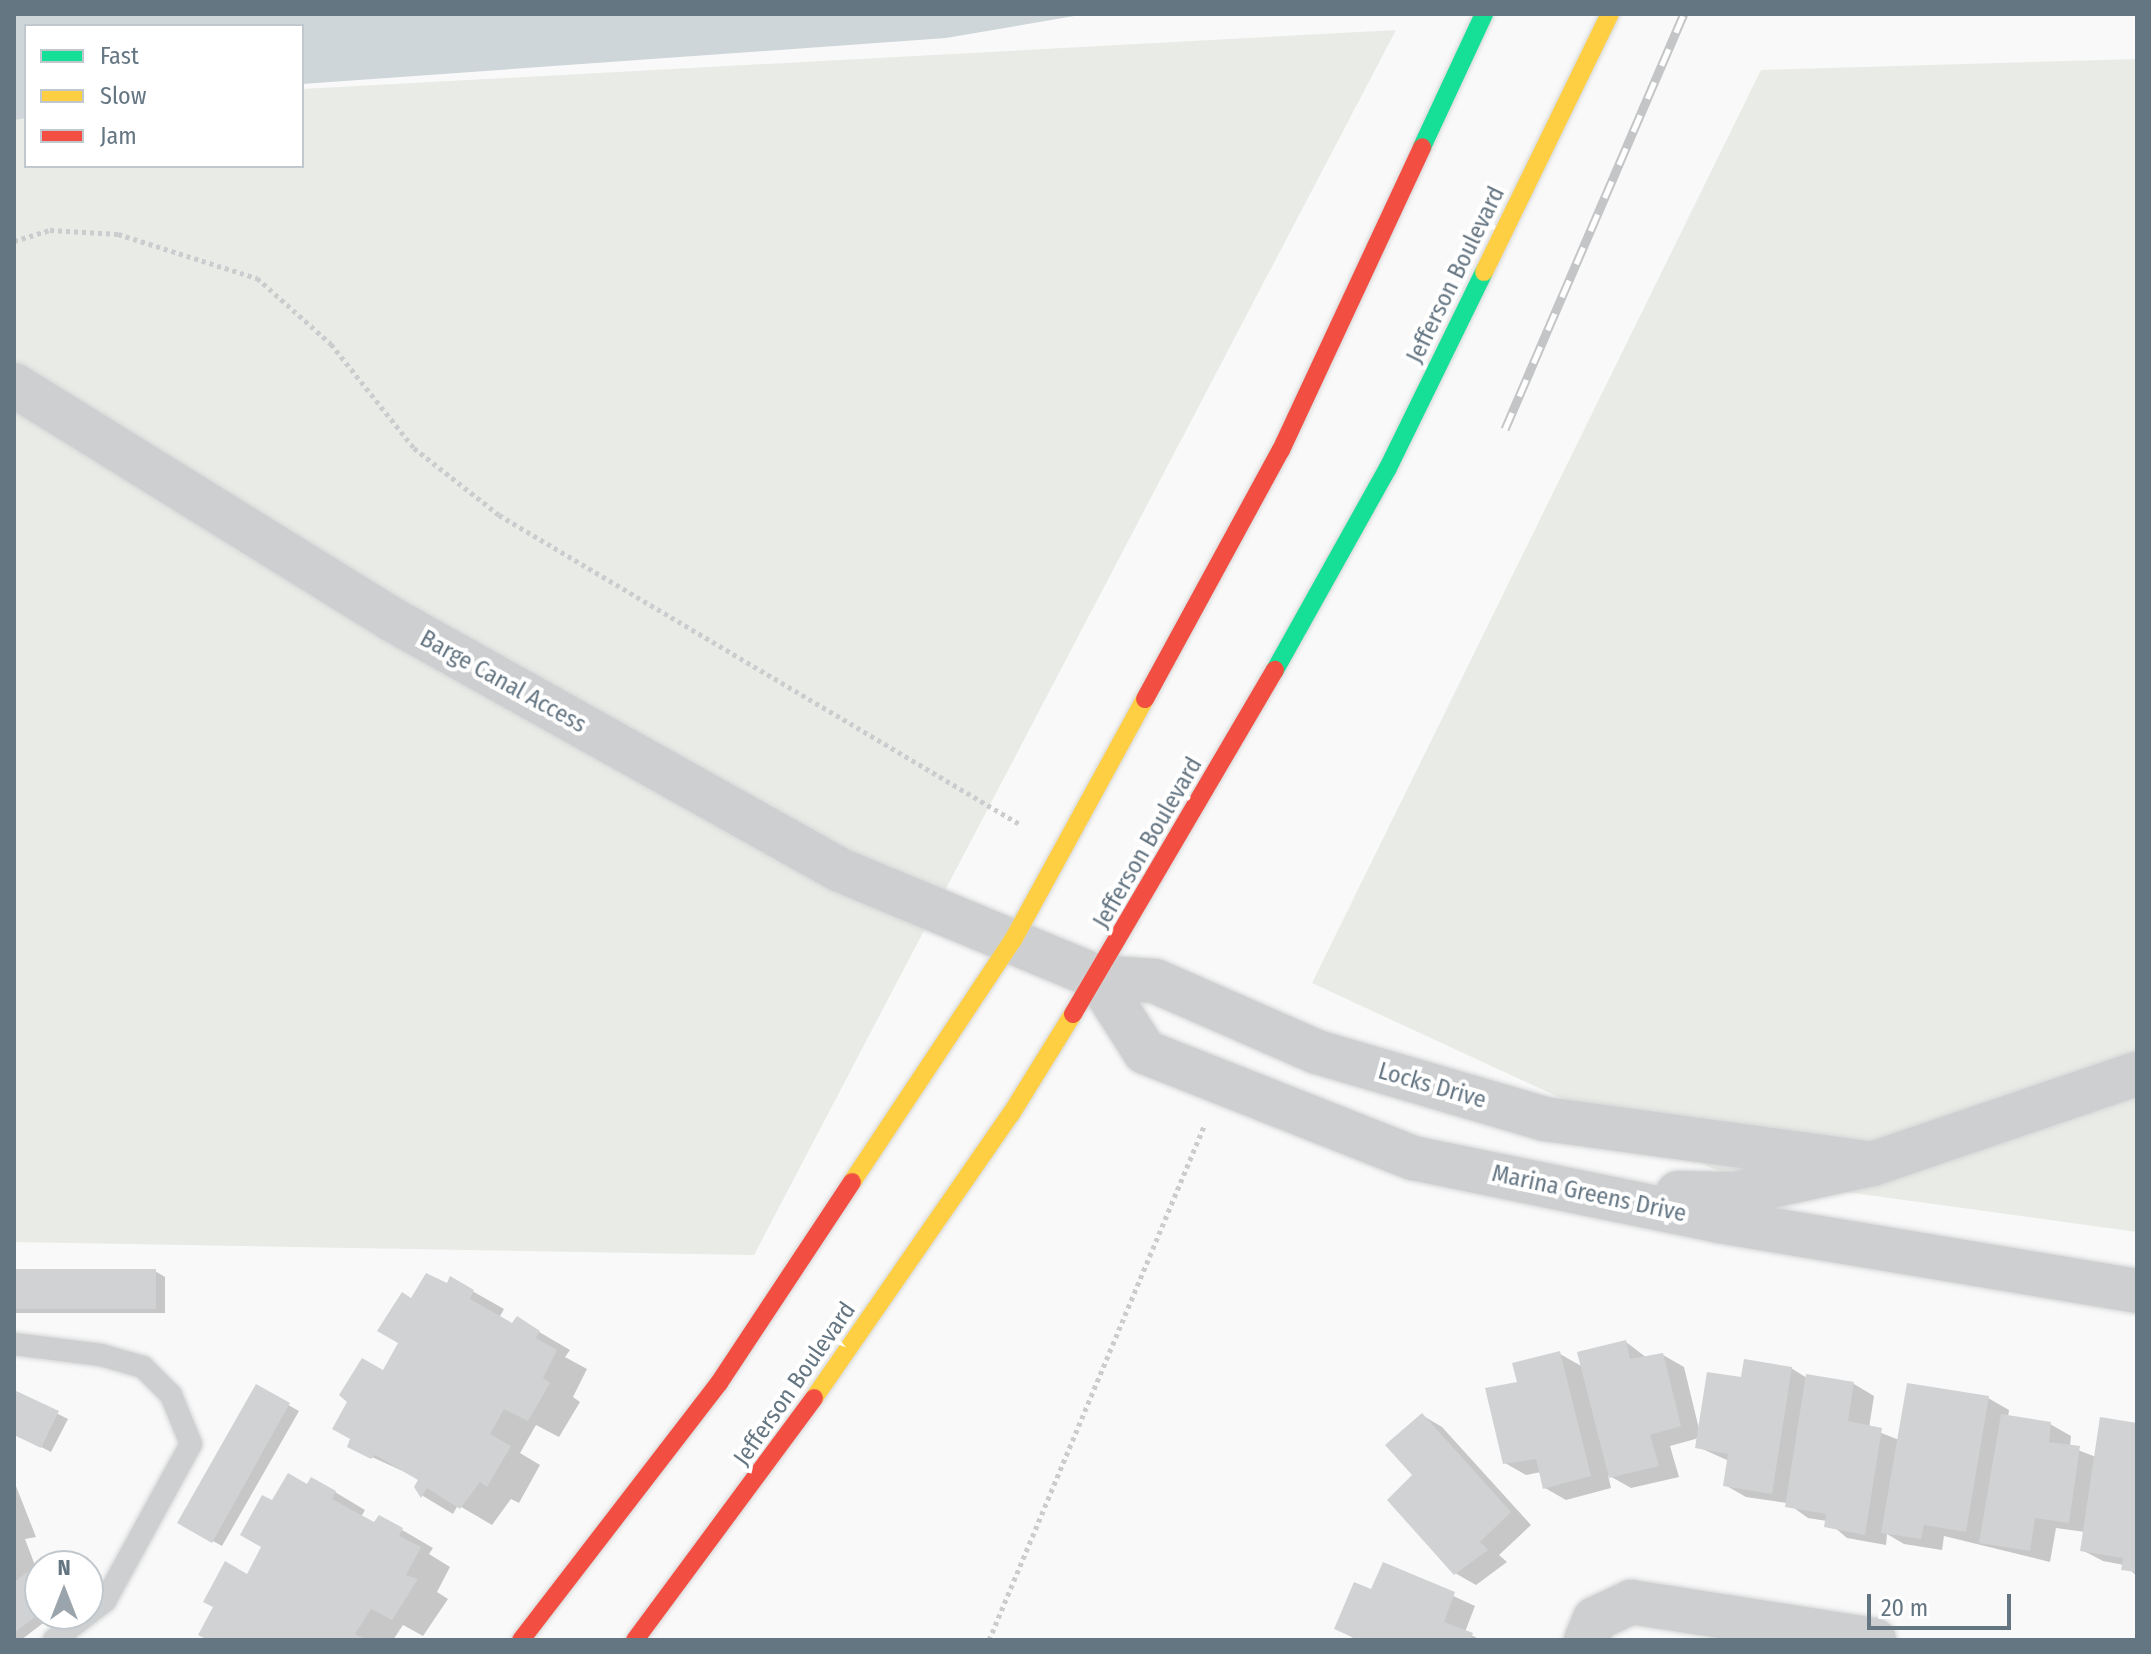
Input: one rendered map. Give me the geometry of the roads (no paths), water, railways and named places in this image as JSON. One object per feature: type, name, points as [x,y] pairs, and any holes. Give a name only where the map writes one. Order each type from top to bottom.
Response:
[{"type":"main road","points":[[521,1640],[719,1383],[1013,940],[1281,450],[1484,14]]},
{"type":"main road","name":"Jefferson Boulevard","points":[[635,1640],[744,1499],[1011,1114],[1097,977],[1388,468],[1610,14]]},
{"type":"street","name":"Barge Canal Access","points":[[14,385],[393,620],[840,870],[1013,940]]},
{"type":"street","name":"Locks Drive","points":[[1013,940],[1097,977],[1155,981],[1317,1052],[1545,1119],[1872,1164]]},
{"type":"street","name":"Marina Greens Drive","points":[[1097,977],[1145,1052],[1413,1158],[1719,1221],[2137,1291]]},
{"type":"street","name":"Locks Drive","points":[[1572,1191],[1734,1194],[1872,1164],[2137,1074]]},
{"type":"street","points":[[1590,1630],[1631,1602],[1874,1640]]},
{"type":"lane","points":[[14,1344],[101,1355],[143,1367],[171,1395],[191,1444],[104,1602]]},
{"type":"railway","points":[[1505,429],[1684,14]]}]
